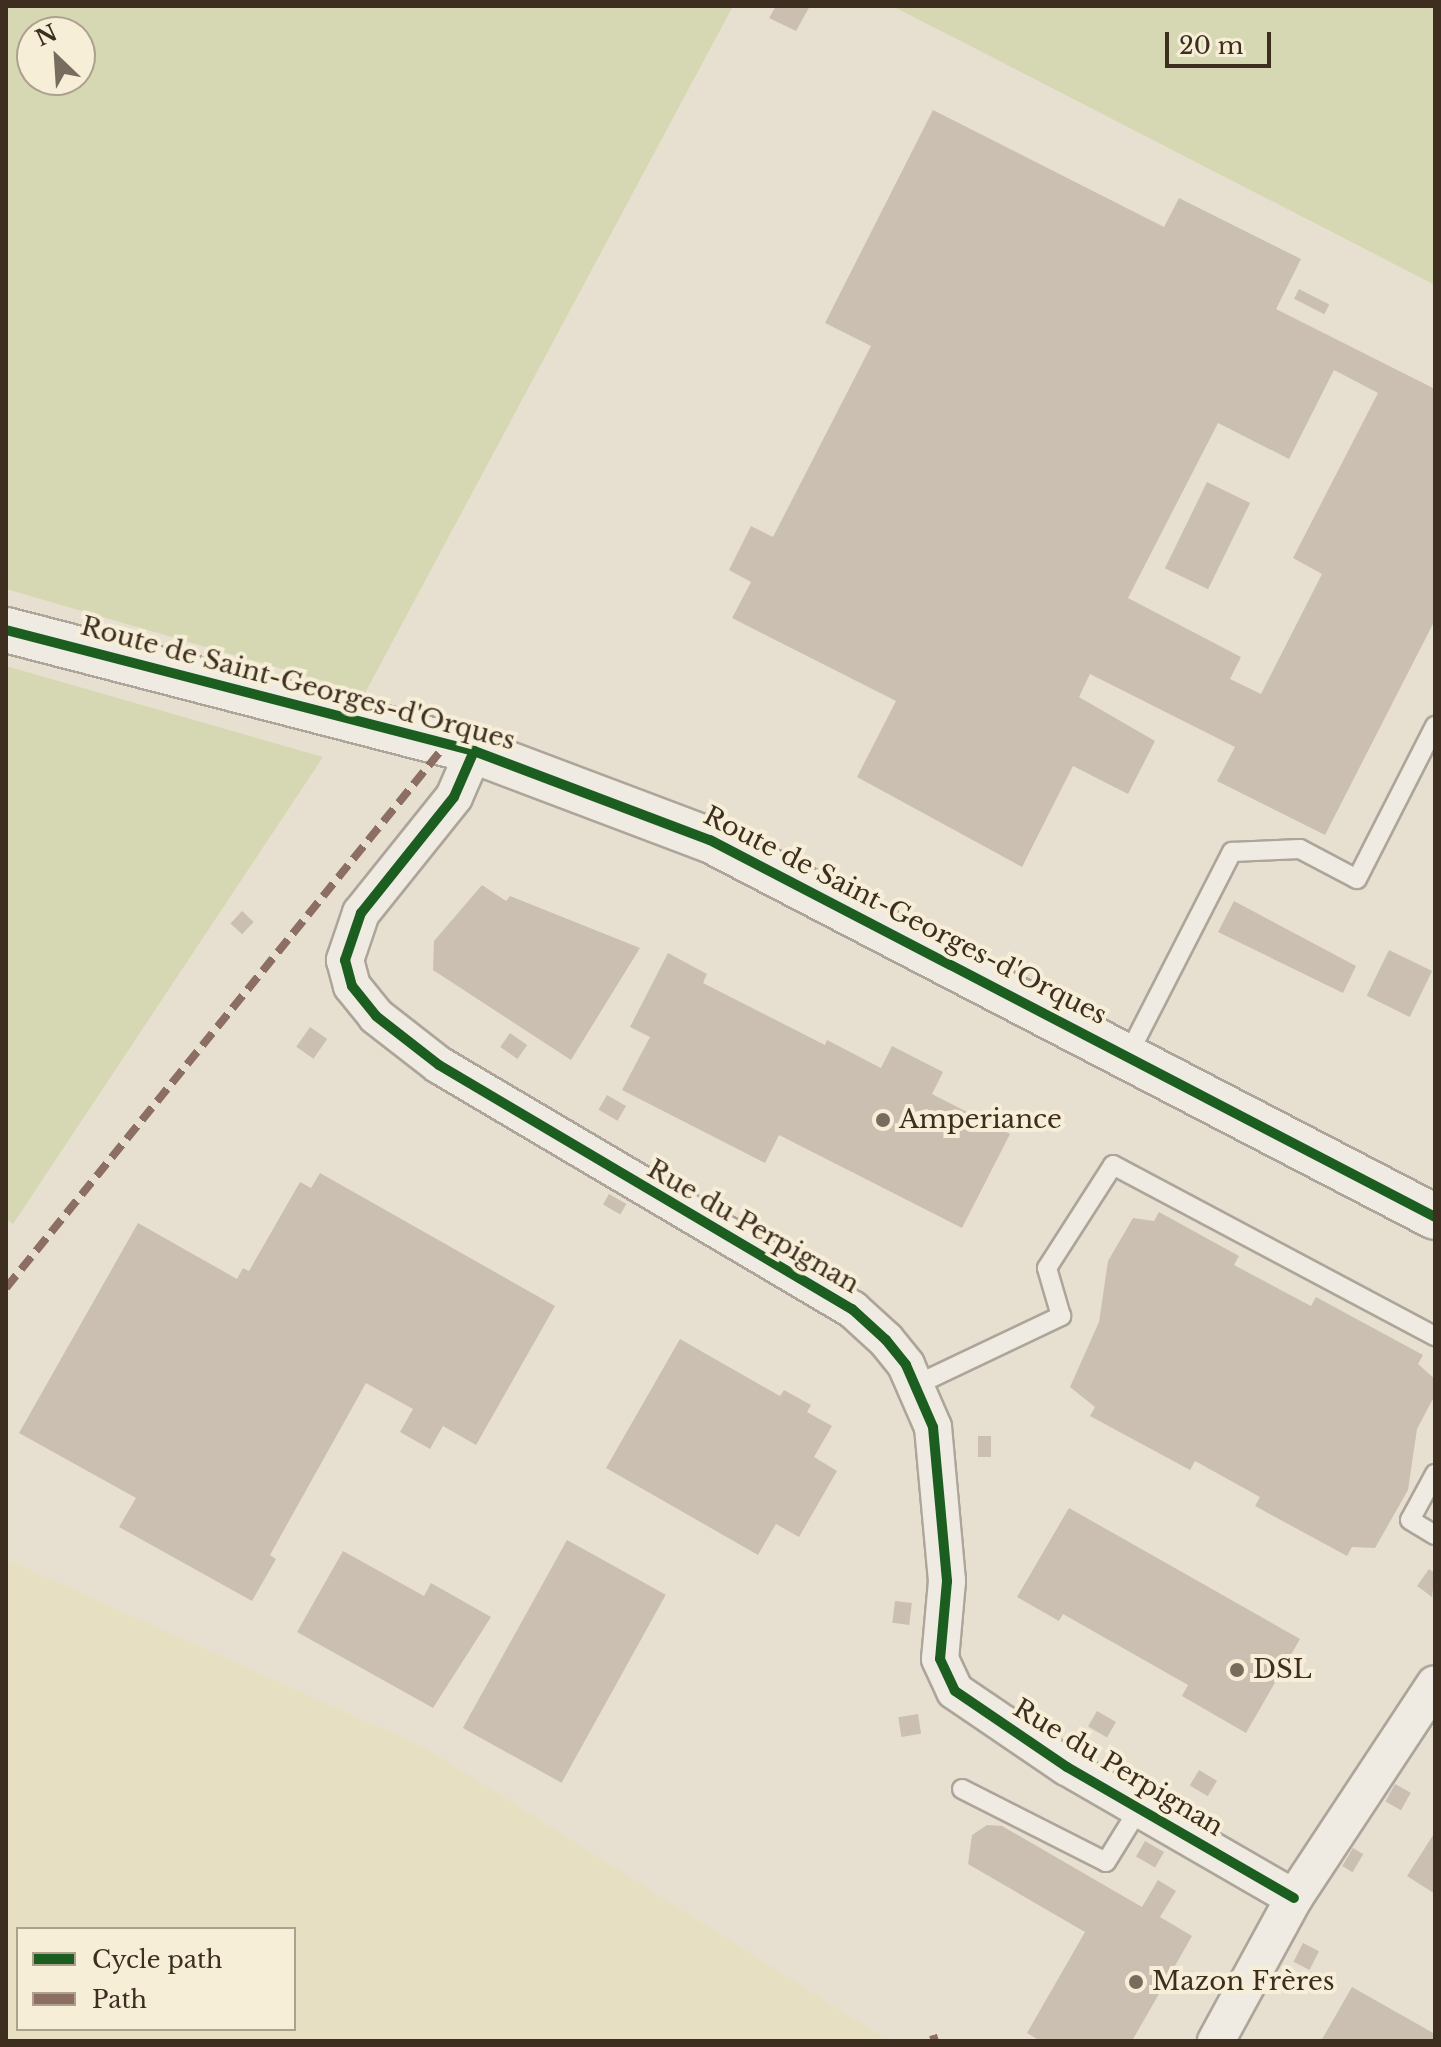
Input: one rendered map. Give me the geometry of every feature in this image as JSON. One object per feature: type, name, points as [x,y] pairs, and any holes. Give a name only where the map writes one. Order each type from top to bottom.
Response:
[{"type":"street","name":"Route de Saint-Georges-d'Orques","points":[[6,630],[474,751],[710,840],[1129,1053],[1435,1217]]},
{"type":"street","name":"Rue du Perpignan","points":[[474,751],[454,797],[361,913],[345,960],[352,986],[376,1016],[439,1065],[852,1309],[886,1340],[916,1385],[940,1479],[947,1581],[940,1659],[955,1691],[1140,1807],[1294,1898]]},
{"type":"street","points":[[1216,2041],[1294,1898],[1435,1684]]},
{"type":"lane","points":[[1129,1053],[1232,852],[1300,849],[1357,879],[1435,726]]},
{"type":"lane","points":[[916,1385],[1061,1316],[1047,1268],[1113,1165],[1435,1336]]},
{"type":"lane","points":[[1435,1474],[1410,1520],[1435,1535]]},
{"type":"lane","points":[[962,1789],[1106,1862],[1140,1807]]},
{"type":"shaded area","points":[[6,1559],[428,1749],[889,2041],[6,2041]]},
{"type":"green space","points":[[6,6],[733,6],[365,693],[6,589]]},
{"type":"green space","points":[[892,6],[1435,6],[1435,285],[949,35]]},
{"type":"green space","points":[[6,666],[323,757],[13,1224],[6,1219]]},
{"type":"building","points":[[776,6],[810,6],[796,31],[769,18]]},
{"type":"building","points":[[933,110],[1164,227],[1179,198],[1301,259],[1276,309],[1435,389],[1435,620],[1325,835],[1217,781],[1235,747],[1090,674],[1079,697],[1155,741],[1128,794],[1073,766],[1022,867],[857,777],[896,701],[732,618],[751,582],[729,570],[751,526],[773,537],[871,346],[825,323]],"holes":[[[1334,370],[1378,393],[1293,558],[1322,574],[1261,694],[1230,679],[1241,657],[1128,598],[1218,423],[1289,459]]]},
{"type":"building","points":[[1299,289],[1329,304],[1324,314],[1294,299]]},
{"type":"building","points":[[1207,482],[1250,503],[1208,589],[1165,568]]},
{"type":"building","points":[[482,885],[506,901],[510,896],[640,948],[571,1060],[433,970],[434,941]]},
{"type":"building","points":[[1234,901],[1356,966],[1343,993],[1218,932]]},
{"type":"building","points":[[242,911],[254,922],[242,934],[230,923]]},
{"type":"building","points":[[1389,950],[1432,971],[1410,1017],[1367,996]]},
{"type":"building","points":[[668,953],[707,974],[703,983],[825,1045],[827,1040],[881,1068],[892,1046],[943,1072],[932,1094],[1010,1134],[962,1228],[779,1135],[765,1163],[622,1090],[650,1037],[630,1027]]},
{"type":"building","points":[[310,1027],[327,1039],[313,1059],[296,1047]]},
{"type":"building","points":[[510,1033],[527,1045],[517,1059],[500,1047]]},
{"type":"building","points":[[607,1095],[626,1106],[618,1121],[598,1110]]},
{"type":"building","points":[[320,1173],[555,1306],[476,1445],[443,1426],[430,1449],[400,1432],[413,1409],[366,1383],[270,1555],[276,1559],[252,1601],[119,1527],[136,1498],[19,1433],[138,1223],[237,1279],[243,1268],[249,1271],[300,1182],[311,1188]]},
{"type":"building","points":[[609,1194],[626,1204],[620,1214],[603,1204]]},
{"type":"building","points":[[1159,1212],[1239,1256],[1234,1265],[1311,1306],[1316,1297],[1423,1355],[1418,1364],[1435,1379],[1435,1395],[1417,1429],[1408,1490],[1375,1548],[1352,1547],[1347,1556],[1255,1506],[1260,1497],[1195,1461],[1190,1470],[1090,1416],[1095,1407],[1070,1387],[1099,1322],[1108,1261],[1133,1218],[1154,1221]]},
{"type":"building","points":[[680,1339],[780,1396],[784,1390],[811,1405],[807,1412],[832,1426],[814,1457],[837,1471],[799,1537],[776,1524],[758,1555],[606,1468]]},
{"type":"building","points":[[978,1436],[991,1436],[991,1457],[978,1457]]},
{"type":"building","points":[[1069,1508],[1300,1639],[1246,1733],[1182,1696],[1188,1685],[1063,1614],[1059,1621],[1017,1597]]},
{"type":"building","points":[[567,1540],[666,1595],[562,1783],[463,1728]]},
{"type":"building","points":[[343,1551],[424,1596],[431,1583],[491,1617],[433,1708],[297,1632]]},
{"type":"building","points":[[1429,1569],[1435,1573],[1432,1597],[1417,1586]]},
{"type":"building","points":[[895,1601],[912,1603],[909,1625],[892,1623]]},
{"type":"building","points":[[1097,1711],[1116,1722],[1107,1738],[1088,1727]]},
{"type":"building","points":[[918,1714],[921,1734],[901,1737],[898,1717]]},
{"type":"building","points":[[1199,1770],[1217,1781],[1208,1796],[1190,1785]]},
{"type":"building","points":[[1395,1784],[1411,1793],[1401,1810],[1385,1801]]},
{"type":"building","points":[[987,1825],[1002,1826],[1142,1907],[1158,1880],[1176,1891],[1160,1917],[1192,1936],[1132,2041],[1040,2041],[1027,2033],[1085,1932],[968,1864],[972,1835]]},
{"type":"building","points":[[1435,1832],[1435,1894],[1407,1876]]},
{"type":"building","points":[[1145,1841],[1164,1852],[1155,1868],[1136,1857]]},
{"type":"building","points":[[1353,1848],[1363,1854],[1352,1872],[1342,1866]]},
{"type":"building","points":[[1303,1943],[1319,1951],[1310,1970],[1293,1962]]},
{"type":"building","points":[[1352,1987],[1435,2034],[1435,2041],[1321,2041]]},
{"type":"marked path","points":[[6,1288],[447,743]]},
{"type":"marked path","points":[[933,2035],[935,2041]]},
{"type":"cycle path","points":[[6,630],[474,751],[710,840],[1435,1217]]},
{"type":"cycle path","points":[[474,751],[454,797],[361,913],[345,960],[352,986],[376,1016],[439,1065],[852,1309],[886,1340],[906,1365],[933,1427],[947,1581],[940,1659],[955,1691],[1067,1767],[1294,1898]]},
{"type":"place","name":"Amperiance","points":[[883,1120]]},
{"type":"place","name":"DSL","points":[[1237,1670]]},
{"type":"place","name":"Mazon Frères","points":[[1136,1982]]}]
